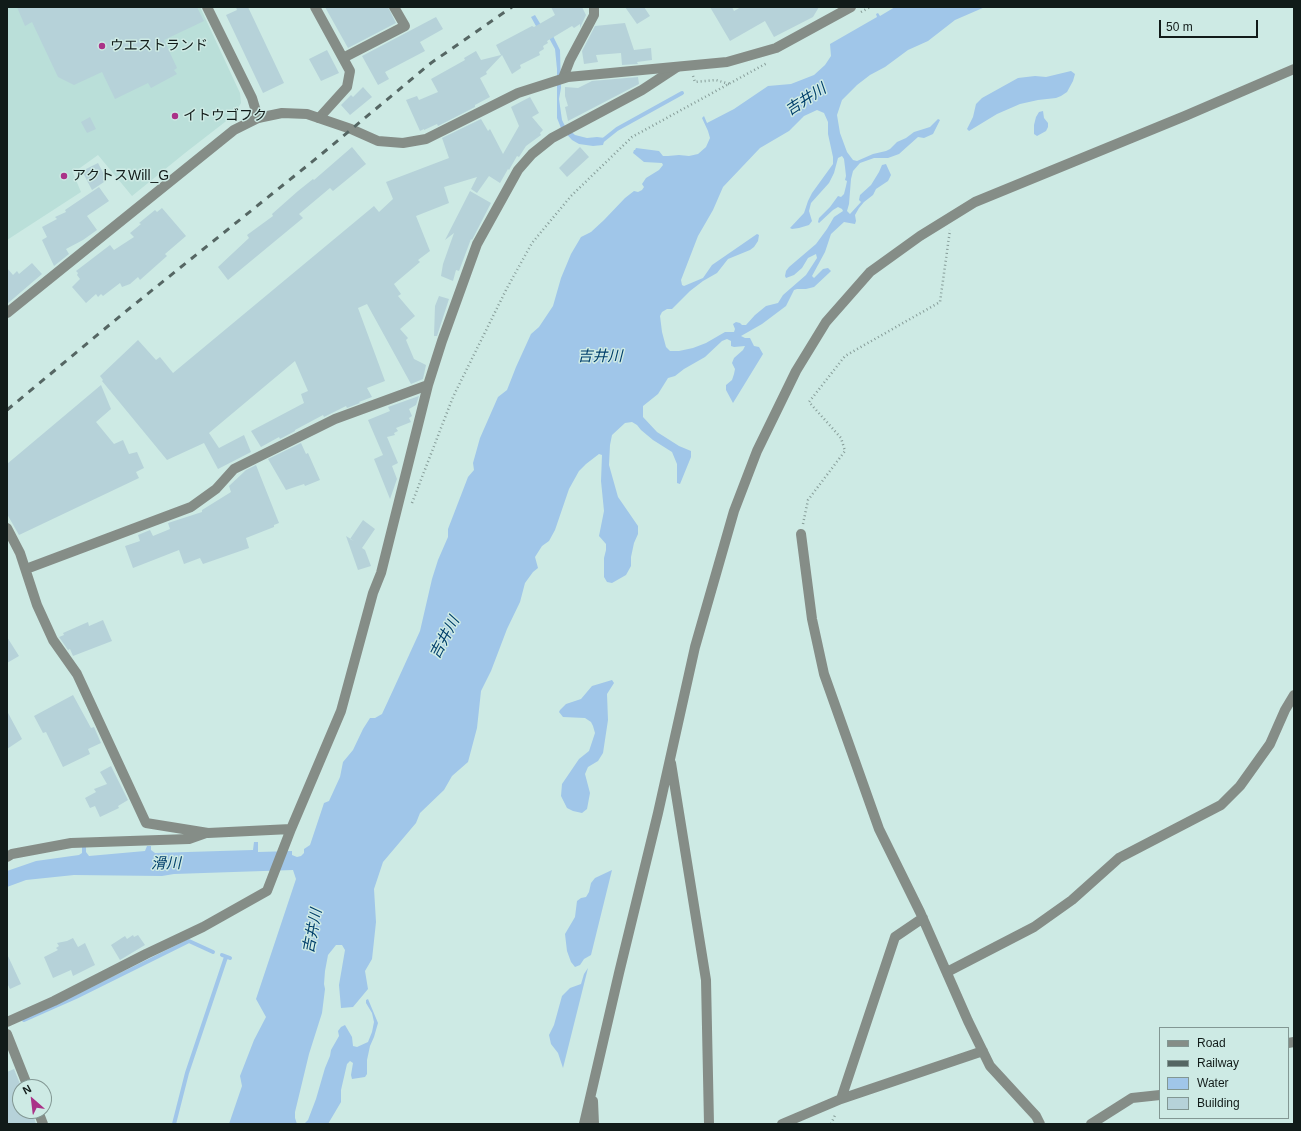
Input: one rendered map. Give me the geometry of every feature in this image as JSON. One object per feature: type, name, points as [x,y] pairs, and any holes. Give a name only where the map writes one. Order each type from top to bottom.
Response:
[{"type":"street","points":[[207,7],[252,98],[258,118]]},
{"type":"street","points":[[315,7],[350,71],[347,87],[319,118]]},
{"type":"street","points":[[343,58],[405,26],[394,7]]},
{"type":"street","points":[[563,78],[570,60],[594,15],[594,7]]},
{"type":"street","points":[[7,313],[234,130],[258,118],[282,113],[307,114],[351,129],[378,141],[403,143],[426,139],[518,93],[563,78],[727,62],[776,48],[853,11]]},
{"type":"street","points":[[7,1022],[54,1001],[203,927],[267,891],[290,829],[341,711],[373,592],[381,573],[428,385],[442,341],[477,244],[518,170],[532,154],[552,138],[642,90],[677,67]]},
{"type":"street","points":[[584,1124],[658,813],[695,647],[734,511],[757,451],[796,371],[826,322],[870,272],[920,236],[975,202],[1185,116],[1294,69]]},
{"type":"street","points":[[26,569],[191,506],[216,489],[234,469],[335,419],[428,385]]},
{"type":"street","points":[[7,528],[20,553],[38,605],[53,640],[77,674],[146,823],[208,833],[290,829]]},
{"type":"street","points":[[801,534],[812,619],[824,674],[879,829],[923,918],[990,1066],[1036,1116],[1040,1124]]},
{"type":"street","points":[[947,972],[1034,927],[1072,900],[1119,858],[1221,805],[1240,786],[1270,744],[1285,710],[1294,695]]},
{"type":"street","points":[[670,757],[706,980],[709,1124]]},
{"type":"street","points":[[7,857],[12,854],[71,843],[189,839],[208,833]]},
{"type":"street","points":[[841,1100],[895,937],[923,918]]},
{"type":"street","points":[[7,1034],[25,1079]]},
{"type":"street","points":[[782,1124],[841,1100],[983,1051]]},
{"type":"street","points":[[593,1083],[594,1124]]},
{"type":"street","points":[[1091,1124],[1132,1098],[1159,1095]]},
{"type":"path","points":[[853,11],[870,7]]},
{"type":"path","points":[[409,509],[453,397],[507,288],[532,243],[571,196],[632,137],[769,62]]},
{"type":"path","points":[[690,66],[695,82],[716,80],[729,84]]},
{"type":"path","points":[[801,534],[808,500],[845,451],[841,438],[809,402],[846,356],[940,302],[952,216]]},
{"type":"shaded area","name":"ウエストランド","points":[[7,7],[200,7],[240,93],[241,103],[234,115],[132,196],[98,155],[73,173],[81,192],[7,240]]},
{"type":"water","name":"吉井川","points":[[895,7],[985,7],[955,20],[928,41],[908,50],[885,67],[870,75],[842,100],[837,115],[840,133],[847,152],[853,160],[857,161],[890,149],[897,142],[914,132],[930,127],[938,119],[940,120],[933,134],[924,138],[918,137],[899,154],[888,158],[874,158],[860,163],[853,171],[847,211],[850,214],[861,202],[859,200],[860,195],[871,185],[882,165],[886,164],[891,175],[888,181],[876,189],[873,195],[859,208],[855,215],[855,224],[844,222],[831,234],[825,252],[812,276],[814,278],[823,269],[828,268],[831,271],[814,287],[794,290],[786,306],[762,324],[741,336],[750,338],[754,346],[759,347],[763,354],[733,403],[726,390],[726,385],[732,380],[734,374],[735,369],[732,363],[734,358],[743,350],[745,346],[731,346],[731,341],[727,339],[722,341],[705,357],[675,376],[668,378],[658,394],[643,406],[643,417],[657,432],[679,446],[691,451],[691,457],[680,484],[677,483],[677,464],[672,452],[653,440],[637,425],[632,422],[625,423],[612,435],[609,465],[618,497],[638,526],[638,534],[634,543],[631,566],[626,575],[612,583],[607,582],[604,577],[606,544],[599,536],[604,511],[601,481],[602,455],[599,454],[579,471],[569,489],[555,530],[549,541],[542,546],[535,557],[538,568],[525,583],[520,602],[481,691],[477,728],[468,762],[452,776],[444,790],[420,813],[416,823],[383,862],[374,889],[376,922],[373,950],[372,959],[365,971],[368,989],[353,1007],[341,1008],[339,985],[345,950],[342,945],[336,945],[328,955],[325,971],[325,989],[322,1013],[309,1054],[295,1112],[297,1124],[229,1124],[242,1086],[240,1076],[254,1040],[266,1017],[256,999],[296,879],[293,870],[174,874],[162,876],[74,875],[26,880],[7,887],[7,871],[36,861],[79,855],[82,853],[82,847],[86,847],[86,852],[89,856],[145,851],[147,846],[151,846],[151,850],[155,853],[253,850],[254,842],[258,842],[258,852],[292,851],[292,855],[297,857],[301,856],[304,853],[304,849],[310,845],[324,803],[329,801],[340,777],[343,762],[353,750],[370,718],[375,718],[382,714],[420,631],[432,579],[448,537],[448,529],[468,477],[474,470],[473,463],[480,438],[498,397],[507,390],[531,334],[539,327],[553,306],[561,278],[571,254],[581,237],[591,232],[634,191],[638,192],[642,190],[644,187],[642,184],[646,178],[659,170],[663,165],[662,163],[644,162],[633,153],[634,150],[636,148],[659,151],[663,156],[689,156],[698,154],[706,147],[710,138],[702,118],[704,116],[707,123],[734,109],[768,86],[791,84],[814,75],[825,65],[831,56],[830,44],[877,17],[876,14],[878,13],[880,16]],"holes":[[[817,110],[824,113],[828,122],[828,134],[833,164],[812,193],[804,213],[790,228],[799,228],[809,225],[812,221],[809,211],[811,203],[829,183],[834,173],[838,158],[842,156],[844,159],[845,180],[847,181],[844,194],[841,197],[838,196],[819,218],[818,222],[819,223],[838,207],[843,211],[834,217],[816,244],[789,267],[786,271],[786,278],[794,275],[802,268],[808,258],[816,254],[817,258],[806,275],[783,295],[778,303],[766,306],[746,325],[736,322],[733,324],[735,329],[734,332],[725,332],[706,343],[693,348],[670,351],[666,347],[662,332],[660,316],[662,312],[667,309],[672,309],[690,291],[717,273],[728,259],[750,250],[758,241],[759,235],[757,234],[712,265],[703,278],[684,286],[682,285],[681,280],[698,236],[713,210],[723,187],[760,148],[789,131],[804,116]]]},
{"type":"water","points":[[535,15],[541,25],[553,36],[560,50],[561,88],[559,99],[562,120],[565,126],[575,135],[587,138],[605,138],[603,145],[593,146],[579,144],[572,140],[561,128],[557,118],[557,69],[555,49],[549,38],[537,28],[531,17]]},
{"type":"water","points":[[1071,71],[1075,74],[1073,81],[1067,92],[1061,96],[1020,104],[997,114],[969,131],[967,129],[973,117],[976,104],[982,98],[1018,78],[1035,76],[1046,77]]},
{"type":"water","points":[[1043,111],[1048,127],[1046,131],[1037,136],[1034,134],[1034,125],[1039,112]]},
{"type":"water","points":[[612,680],[614,683],[607,694],[608,720],[603,753],[598,761],[588,767],[585,774],[590,793],[587,809],[582,813],[573,811],[567,808],[561,796],[562,784],[579,759],[589,751],[595,733],[591,722],[585,718],[563,717],[559,712],[566,704],[581,699],[592,686]]},
{"type":"water","points":[[612,870],[591,955],[584,959],[580,965],[575,967],[571,962],[567,951],[565,934],[575,917],[577,901],[586,897],[591,883],[595,878]]},
{"type":"water","points":[[588,968],[563,1068],[558,1053],[551,1044],[549,1035],[554,1025],[562,996],[570,988],[581,984],[584,974]]},
{"type":"water","points":[[368,999],[378,1023],[370,1046],[367,1060],[367,1074],[365,1077],[352,1079],[351,1075],[353,1063],[350,1061],[347,1064],[341,1090],[341,1102],[328,1124],[304,1124],[308,1120],[331,1050],[339,1036],[338,1031],[341,1027],[345,1025],[352,1037],[353,1046],[357,1047],[368,1042],[374,1022],[372,1013],[366,1003],[366,1000]]},
{"type":"building","name":"ウエストランド","points":[[17,7],[197,7],[204,21],[164,40],[177,68],[174,70],[177,74],[151,88],[148,83],[115,99],[102,72],[74,85],[58,77],[32,22],[25,26]]},
{"type":"building","points":[[236,7],[248,7],[284,83],[263,93],[226,15],[237,10]]},
{"type":"building","points":[[325,7],[388,7],[396,23],[348,48]]},
{"type":"building","points":[[551,7],[582,7],[586,15],[580,28],[580,24],[574,28],[572,26],[547,41],[548,43],[543,46],[544,49],[539,52],[540,55],[520,65],[521,68],[512,74],[502,55],[486,72],[487,74],[480,78],[490,97],[475,105],[475,107],[438,126],[437,124],[420,131],[406,100],[417,96],[419,100],[438,92],[431,79],[465,60],[464,58],[476,51],[481,60],[501,55],[496,45],[555,15]]},
{"type":"building","points":[[625,7],[644,7],[650,16],[637,24]]},
{"type":"building","points":[[710,7],[732,7],[734,11],[741,7],[819,7],[813,17],[774,37],[765,21],[730,41]]},
{"type":"building","points":[[436,17],[443,29],[420,42],[425,51],[385,72],[389,79],[378,85],[362,56]]},
{"type":"building","points":[[625,23],[634,50],[651,48],[652,60],[637,62],[638,64],[622,65],[621,53],[596,55],[598,62],[584,64],[582,51],[595,26]]},
{"type":"building","points":[[327,50],[339,73],[321,81],[309,59]]},
{"type":"building","points":[[638,77],[639,84],[568,121],[565,107],[568,106],[565,96],[565,87],[578,88],[592,81]]},
{"type":"building","points":[[363,87],[372,97],[350,115],[341,105],[351,95],[353,97]]},
{"type":"building","points":[[530,97],[539,113],[532,117],[543,130],[540,133],[541,135],[526,146],[519,157],[517,156],[500,183],[489,176],[477,193],[471,189],[477,177],[444,187],[449,203],[416,216],[430,251],[418,260],[420,262],[394,284],[401,294],[398,296],[415,316],[400,329],[408,338],[406,340],[414,359],[426,365],[423,379],[411,384],[367,304],[358,308],[385,381],[367,388],[372,397],[347,408],[346,406],[324,417],[323,415],[280,439],[279,437],[261,447],[251,431],[304,403],[301,394],[308,391],[295,361],[209,433],[219,448],[244,435],[251,452],[218,469],[204,443],[167,460],[102,381],[103,380],[100,376],[138,340],[156,360],[160,357],[173,373],[374,206],[379,212],[393,199],[386,182],[449,158],[442,138],[481,119],[488,131],[490,129],[503,154],[519,126],[511,107]]},
{"type":"building","points":[[90,117],[96,129],[87,133],[81,122]]},
{"type":"building","points":[[352,147],[366,164],[333,191],[330,188],[299,214],[303,218],[228,280],[218,267],[249,238],[247,235],[273,216],[272,214],[298,191],[313,179],[314,180]]},
{"type":"building","points":[[580,147],[589,157],[567,177],[559,168]]},
{"type":"building","points":[[98,163],[107,180],[92,190],[82,171]]},
{"type":"building","points":[[99,187],[109,201],[87,216],[97,230],[83,240],[66,249],[69,254],[54,266],[42,240],[47,237],[42,227],[57,219],[55,217],[66,212],[65,210]]},
{"type":"building","points":[[470,191],[491,203],[472,240],[471,239],[459,271],[456,270],[453,281],[441,276],[443,264],[454,233],[445,240]]},
{"type":"building","points":[[162,208],[186,236],[165,254],[167,256],[140,280],[138,277],[130,284],[122,287],[120,283],[103,296],[101,294],[98,297],[96,294],[86,303],[72,287],[80,279],[76,271],[110,245],[114,250],[134,237],[130,233],[141,224],[139,223],[155,210],[157,212]]},
{"type":"building","points":[[32,263],[42,274],[7,304],[7,268],[13,275],[17,271],[19,274]]},
{"type":"building","points":[[439,296],[449,299],[437,336],[434,336],[435,306]]},
{"type":"building","points":[[101,385],[111,409],[96,422],[114,444],[123,440],[129,454],[137,452],[144,468],[136,472],[139,478],[19,535],[7,514],[7,464]]},
{"type":"building","points":[[419,396],[416,405],[409,409],[412,416],[409,418],[411,422],[396,428],[398,431],[394,433],[395,435],[387,437],[398,463],[392,466],[397,479],[390,499],[374,459],[383,455],[368,420],[390,411],[388,407]]},
{"type":"building","points":[[301,443],[306,454],[308,453],[320,480],[305,486],[304,484],[286,490],[268,459]]},
{"type":"building","points":[[256,465],[279,523],[274,525],[274,527],[246,538],[249,548],[203,564],[200,558],[184,564],[179,550],[133,568],[125,546],[140,541],[138,535],[150,530],[153,536],[170,529],[168,523],[202,512],[202,510],[231,492],[229,486],[246,470]]},
{"type":"building","points":[[363,520],[375,529],[362,548],[365,550],[371,566],[358,570],[346,536],[350,539]]},
{"type":"building","points":[[103,620],[112,641],[73,656],[70,649],[68,650],[59,637],[64,635],[63,633],[88,622],[89,626]]},
{"type":"building","points":[[7,637],[19,656],[7,663]]},
{"type":"building","points":[[73,695],[91,728],[94,727],[101,743],[88,749],[90,754],[63,767],[46,732],[43,733],[34,716]]},
{"type":"building","points":[[7,711],[22,739],[7,749]]},
{"type":"building","points":[[111,766],[128,800],[118,806],[119,808],[100,817],[95,806],[90,808],[85,798],[96,792],[94,789],[107,784],[100,772]]},
{"type":"building","points":[[133,935],[134,937],[138,935],[145,945],[120,960],[111,945],[125,936],[127,939]]},
{"type":"building","points":[[73,938],[78,947],[85,943],[95,965],[73,976],[71,970],[53,978],[44,957],[58,950],[56,948],[59,946],[57,943]]},
{"type":"building","points":[[7,954],[21,984],[10,989],[7,983]]},
{"type":"building","points":[[14,1069],[18,1079],[12,1079],[12,1119],[34,1119],[36,1124],[7,1124],[7,1072]]},
{"type":"waterway","points":[[602,141],[617,129],[682,93]]},
{"type":"waterway","points":[[24,1020],[76,997],[189,941],[213,952]]},
{"type":"waterway","points":[[222,955],[230,958]]},
{"type":"waterway","points":[[174,1124],[187,1073],[226,957]]},
{"type":"railway","points":[[7,410],[431,63],[512,7]]},
{"type":"place","name":"ウエストランド","points":[[102,46]]},
{"type":"place","name":"イトウゴフク","points":[[175,116]]},
{"type":"place","name":"アクトスWill_G","points":[[64,176]]},
{"type":"water label","name":"滑川","points":[[166,864]]}]
